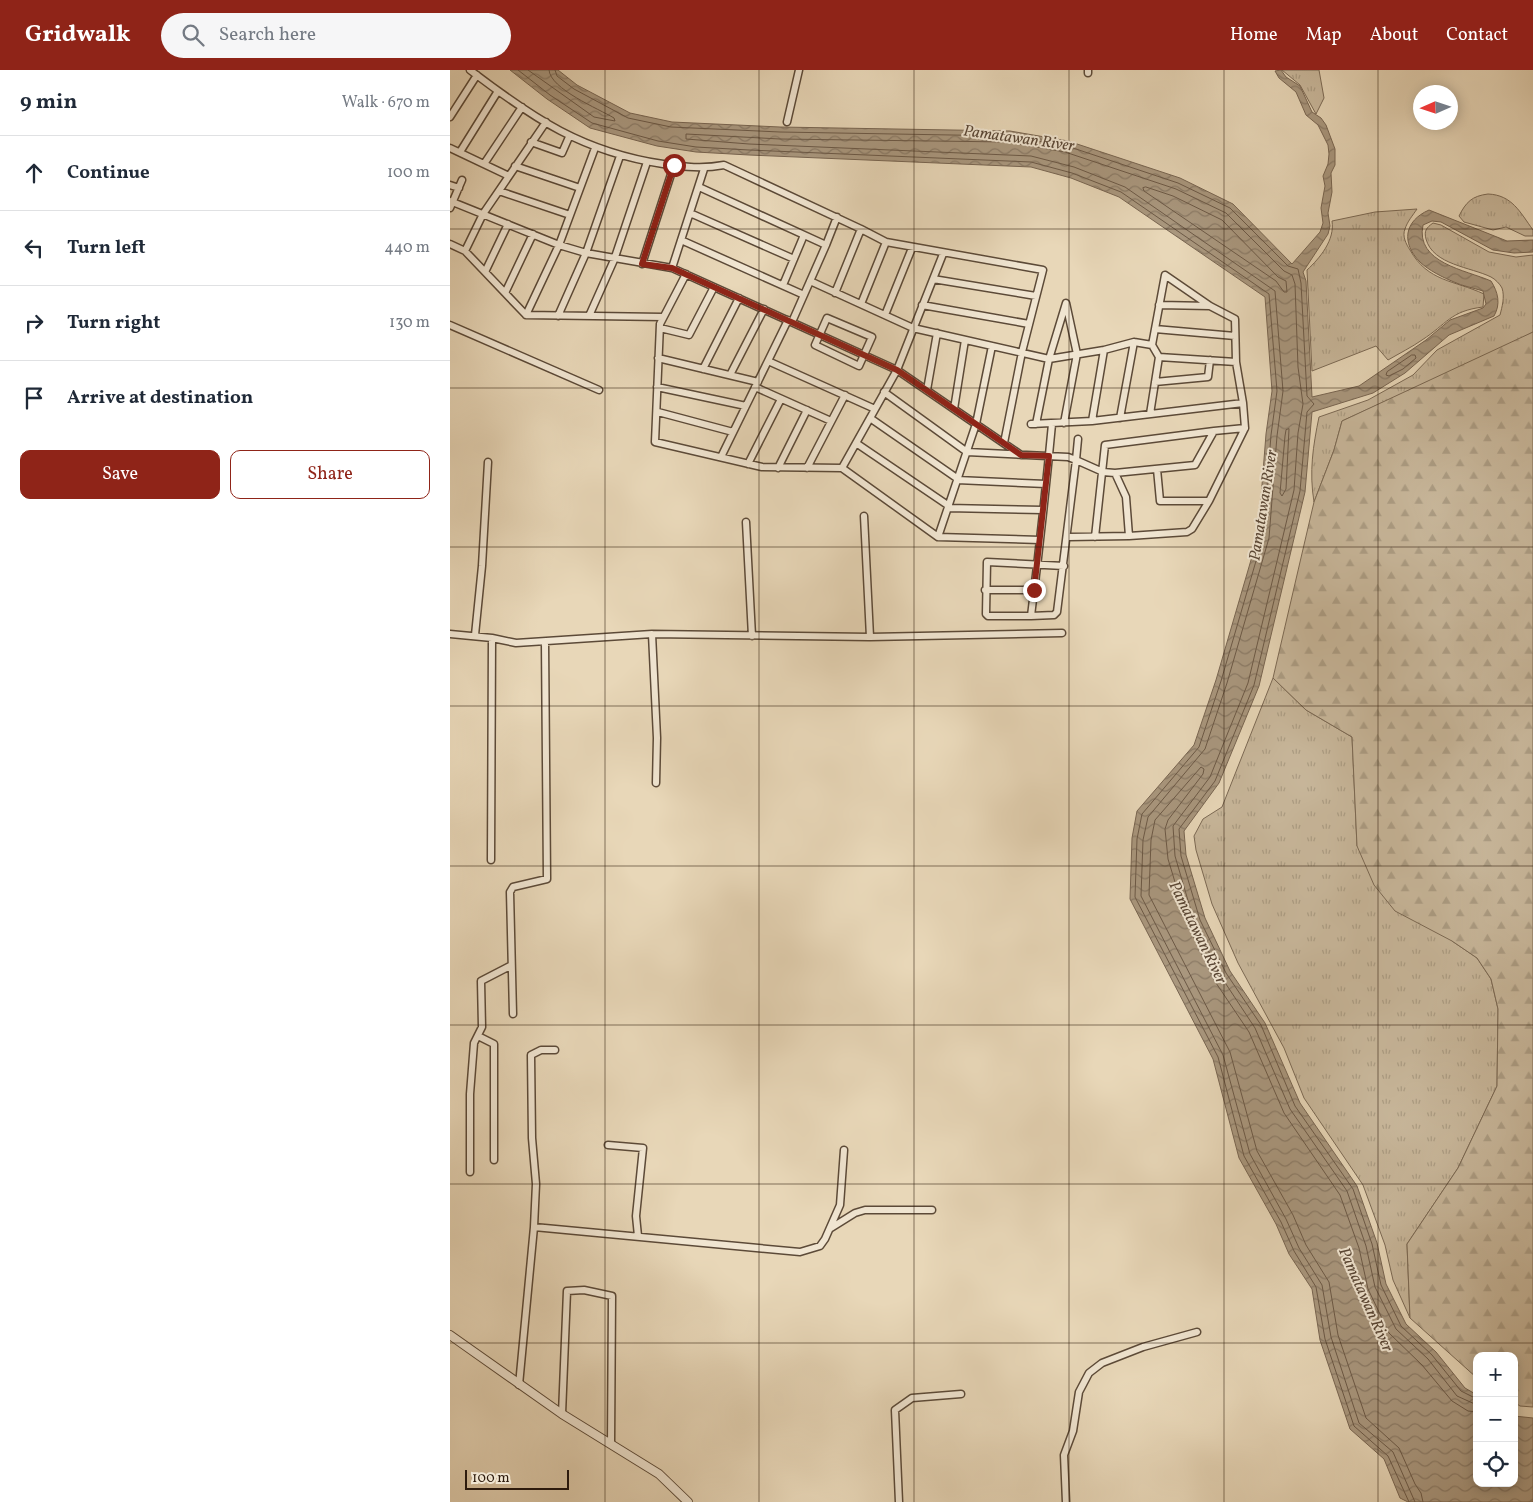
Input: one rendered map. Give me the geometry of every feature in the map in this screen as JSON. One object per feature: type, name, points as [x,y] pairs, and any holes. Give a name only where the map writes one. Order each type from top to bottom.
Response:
[{"type":"street","points":[[470,70],[498,91],[569,137],[595,148],[647,162],[704,169],[724,165],[837,217],[886,242],[943,254],[1043,270],[1022,352],[1004,443]]},
{"type":"street","points":[[787,122],[798,70]]},
{"type":"street","points":[[450,117],[477,75]]},
{"type":"street","points":[[460,152],[498,91]]},
{"type":"street","points":[[484,164],[522,107]]},
{"type":"street","points":[[466,251],[483,214],[546,122]]},
{"type":"street","points":[[531,142],[562,153],[569,137]]},
{"type":"street","points":[[450,148],[509,176]]},
{"type":"street","points":[[526,315],[559,245],[595,148]]},
{"type":"street","points":[[558,316],[586,253],[620,156]]},
{"type":"street","points":[[589,316],[614,260],[647,162]]},
{"type":"street","points":[[642,264],[674,165]]},
{"type":"street","points":[[515,166],[580,188]]},
{"type":"street","points":[[672,268],[704,169]]},
{"type":"street","points":[[462,180],[451,204],[483,214],[559,245],[614,260],[672,268],[686,274],[897,370],[1021,455]]},
{"type":"street","points":[[450,185],[459,188]]},
{"type":"street","points":[[699,187],[826,245]]},
{"type":"street","points":[[499,191],[570,216]]},
{"type":"street","points":[[690,213],[794,259]]},
{"type":"street","points":[[721,458],[756,384],[804,295],[837,217]]},
{"type":"street","points":[[485,272],[508,224]]},
{"type":"street","points":[[835,293],[861,229]]},
{"type":"street","points":[[505,293],[534,234]]},
{"type":"street","points":[[783,285],[804,236]]},
{"type":"street","points":[[681,240],[804,295]]},
{"type":"street","points":[[861,304],[886,242]]},
{"type":"street","points":[[450,244],[466,251],[526,315],[663,318]]},
{"type":"street","points":[[885,315],[912,248]]},
{"type":"street","points":[[842,468],[897,370],[943,254]]},
{"type":"street","points":[[686,274],[663,318],[660,328],[657,387],[658,412],[655,442],[748,464],[778,468],[842,468],[938,536],[1040,540]]},
{"type":"street","points":[[1068,537],[1129,536],[1187,532],[1192,529],[1209,502],[1245,428],[1236,362],[1235,319],[1210,306],[1165,275],[1152,345],[1159,357],[1150,414]]},
{"type":"street","points":[[933,279],[1036,296]]},
{"type":"street","points":[[810,281],[913,328],[1049,359],[1104,350],[1134,342],[1152,345]]},
{"type":"street","points":[[660,328],[689,334],[714,287]]},
{"type":"street","points":[[703,369],[739,298]]},
{"type":"street","points":[[1064,423],[1078,354],[1066,303],[1049,359],[1033,424],[1052,424],[1092,421],[1243,403]]},
{"type":"street","points":[[922,305],[1029,324]]},
{"type":"street","points":[[1159,305],[1210,306]]},
{"type":"street","points":[[730,375],[764,309]]},
{"type":"street","points":[[827,318],[872,337],[865,355],[859,366],[815,345],[827,318]]},
{"type":"street","points":[[450,324],[598,390]]},
{"type":"street","points":[[1155,329],[1235,336]]},
{"type":"street","points":[[926,390],[937,333]]},
{"type":"street","points":[[954,409],[966,340]]},
{"type":"street","points":[[1120,418],[1134,342]]},
{"type":"street","points":[[938,536],[976,424],[992,346]]},
{"type":"street","points":[[1092,421],[1104,350]]},
{"type":"street","points":[[1159,357],[1236,362]]},
{"type":"street","points":[[658,358],[730,375],[756,384],[781,399],[831,421]]},
{"type":"street","points":[[1155,382],[1208,377],[1210,360]]},
{"type":"street","points":[[768,361],[875,409]]},
{"type":"street","points":[[657,387],[746,406]]},
{"type":"street","points":[[884,392],[967,452],[1049,456],[1076,460],[1103,472],[1115,473],[1195,465],[1214,431]]},
{"type":"street","points":[[807,468],[845,395]]},
{"type":"street","points":[[748,464],[781,399]]},
{"type":"street","points":[[778,468],[807,410]]},
{"type":"street","points":[[658,412],[733,432]]},
{"type":"street","points":[[870,418],[958,479],[1046,484]]},
{"type":"street","points":[[1031,616],[1052,424]]},
{"type":"street","points":[[1095,537],[1106,443],[1245,428]]},
{"type":"street","points":[[1064,566],[987,562],[986,614],[988,616],[1031,616],[1054,615],[1058,612],[1068,537],[1078,439]]},
{"type":"street","points":[[856,443],[948,507],[1043,510]]},
{"type":"street","points":[[475,635],[482,566],[488,462]]},
{"type":"street","points":[[1157,469],[1160,500],[1209,502]]},
{"type":"street","points":[[1115,473],[1126,497],[1129,536]]},
{"type":"street","points":[[864,516],[870,637]]},
{"type":"street","points":[[746,522],[752,636]]},
{"type":"street","points":[[985,590],[1034,590]]},
{"type":"street","points":[[450,634],[475,635],[516,643],[652,634],[870,637],[1062,633]]},
{"type":"street","points":[[652,634],[657,738],[656,783]]},
{"type":"street","points":[[491,860],[492,638]]},
{"type":"street","points":[[513,1014],[510,966],[510,892],[513,887],[547,879],[545,642]]},
{"type":"street","points":[[470,1172],[470,1094],[474,1043],[482,1026],[481,981],[510,966]]},
{"type":"street","points":[[478,1036],[494,1044],[494,1160]]},
{"type":"street","points":[[519,1385],[534,1226],[536,1184],[532,1138],[532,1055],[541,1050],[555,1050]]},
{"type":"street","points":[[608,1145],[643,1148],[636,1216],[638,1236]]},
{"type":"street","points":[[534,1226],[800,1252],[820,1246],[840,1205],[844,1150]]},
{"type":"street","points":[[830,1228],[855,1213],[865,1210],[932,1210]]},
{"type":"street","points":[[562,1414],[567,1291],[584,1290],[612,1296],[611,1444]]},
{"type":"street","points":[[1066,1502],[1064,1455],[1073,1431],[1079,1392],[1089,1373],[1102,1363],[1143,1346],[1197,1332]]},
{"type":"street","points":[[450,1335],[562,1414],[660,1474],[688,1502]]},
{"type":"street","points":[[899,1502],[895,1410],[912,1398],[960,1394]]},
{"type":"green space","points":[[1282,70],[1319,70],[1324,98],[1316,114],[1300,85]]},
{"type":"green space","points":[[1488,194],[1503,198],[1515,206],[1533,230],[1533,236],[1525,236],[1506,227],[1493,230],[1464,222],[1459,216],[1467,203],[1478,196]]},
{"type":"green space","points":[[1417,209],[1407,224],[1404,234],[1407,245],[1417,261],[1442,279],[1484,294],[1483,307],[1456,315],[1418,343],[1388,360],[1376,346],[1312,371],[1307,270],[1326,248],[1331,235],[1332,221],[1375,212]]},
{"type":"green space","points":[[1433,223],[1441,225],[1489,252],[1516,257],[1533,255],[1533,332],[1513,343],[1342,421],[1334,450],[1314,502],[1312,459],[1319,417],[1368,400],[1413,375],[1437,350],[1500,315],[1503,295],[1500,285],[1491,277],[1444,260],[1436,254],[1430,248],[1425,236],[1426,230]]},
{"type":"green space","points":[[1533,332],[1533,1407],[1518,1405],[1518,1352],[1473,1352],[1473,1374],[1410,1318],[1407,1244],[1458,1168],[1497,1086],[1498,1009],[1491,979],[1477,958],[1452,941],[1395,911],[1374,885],[1357,846],[1352,737],[1306,710],[1273,678],[1314,502],[1334,450],[1342,421]]},
{"type":"green space","points":[[1273,678],[1306,710],[1352,737],[1357,846],[1452,941],[1477,958],[1491,979],[1498,1009],[1497,1086],[1458,1168],[1407,1244],[1410,1318],[1393,1280],[1385,1245],[1363,1185],[1304,1098],[1284,1048],[1238,963],[1212,904],[1196,850],[1194,836],[1203,819],[1222,807]]},
{"type":"water","name":"Pamatawan River","points":[[510,70],[558,70],[577,85],[630,113],[672,122],[780,127],[1010,131],[1068,141],[1180,178],[1233,204],[1292,264],[1320,232],[1323,223],[1321,208],[1325,186],[1323,176],[1328,164],[1329,154],[1328,145],[1318,125],[1306,115],[1296,92],[1279,78],[1275,71],[1281,70],[1286,77],[1300,86],[1312,112],[1321,118],[1326,125],[1335,149],[1335,165],[1331,173],[1332,192],[1328,213],[1330,226],[1328,234],[1303,272],[1306,281],[1312,397],[1359,386],[1426,340],[1450,320],[1483,308],[1486,304],[1483,291],[1461,285],[1441,276],[1423,265],[1414,255],[1408,240],[1408,233],[1414,220],[1421,215],[1429,210],[1507,241],[1533,240],[1533,252],[1514,253],[1493,250],[1441,222],[1432,221],[1423,225],[1423,238],[1427,248],[1434,257],[1456,268],[1491,281],[1498,298],[1494,316],[1449,335],[1405,373],[1373,393],[1312,412],[1305,492],[1259,686],[1219,783],[1184,831],[1186,855],[1205,918],[1230,971],[1265,1023],[1300,1103],[1357,1186],[1377,1243],[1386,1284],[1406,1324],[1436,1352],[1465,1388],[1473,1393],[1473,1487],[1518,1487],[1518,1416],[1533,1418],[1533,1502],[1408,1502],[1400,1498],[1384,1459],[1350,1429],[1320,1340],[1312,1289],[1289,1254],[1276,1224],[1239,1158],[1213,1059],[1130,899],[1132,838],[1137,811],[1194,745],[1216,680],[1258,536],[1266,434],[1272,391],[1265,297],[1119,197],[1071,178],[1031,167],[696,152],[657,146],[590,128],[547,99]]},
{"type":"route","points":[[674,165],[642,264],[672,268],[897,370],[1021,455],[1049,456],[1034,590]]}]
